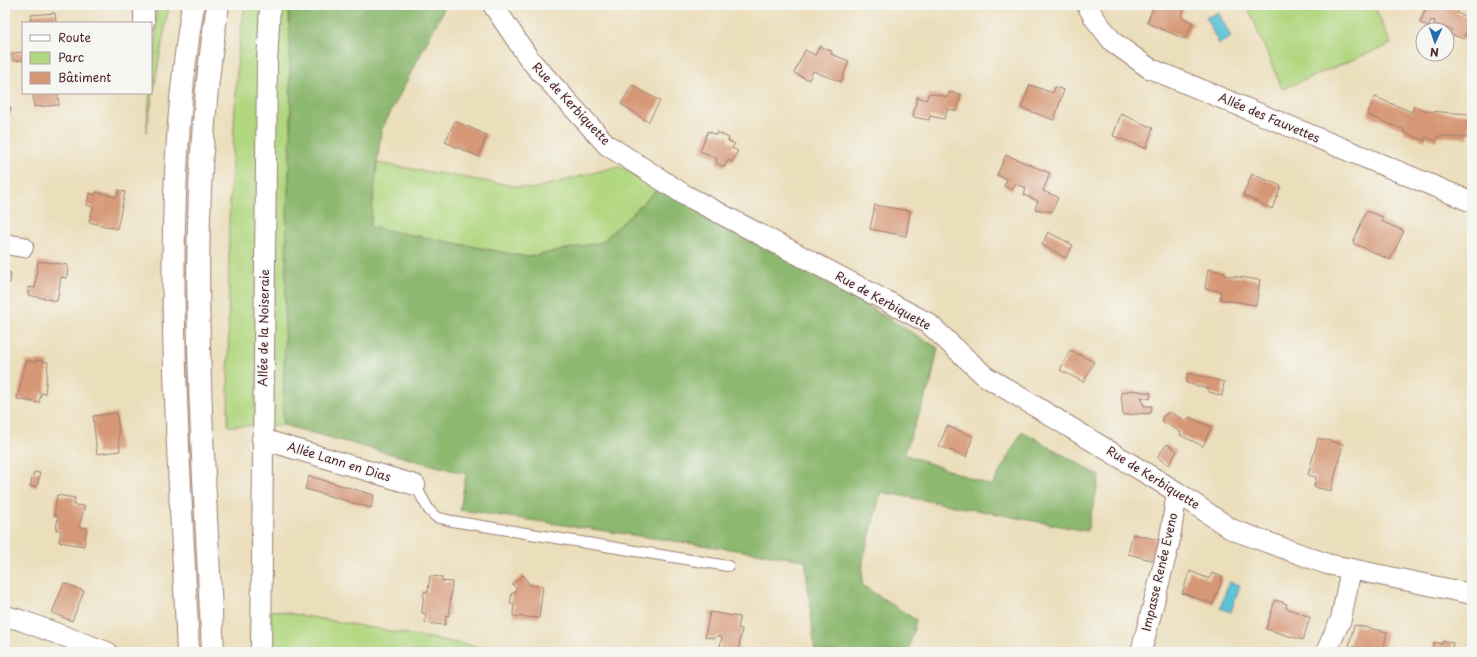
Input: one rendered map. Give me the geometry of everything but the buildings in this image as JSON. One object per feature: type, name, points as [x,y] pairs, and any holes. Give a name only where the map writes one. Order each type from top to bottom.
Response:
[{"type":"highway","points":[[188,652],[173,318],[173,246],[175,174],[180,103],[193,5]]},
{"type":"highway","points":[[213,652],[198,272],[200,161],[210,60],[218,5]]},
{"type":"street","points":[[144,5],[144,22]]},
{"type":"street","name":"Allée de la Noiseraie","points":[[261,652],[267,57],[270,5]]},
{"type":"street","name":"Rue de Kerbiquette","points":[[492,5],[530,60],[607,145],[685,195],[928,323],[985,376],[1177,492],[1231,529],[1327,564],[1472,594]]},
{"type":"street","name":"Allée des Fauvettes","points":[[1087,5],[1095,19],[1113,42],[1150,68],[1472,202]]},
{"type":"street","name":"Allée Lann en Dias","points":[[262,439],[415,484]]},
{"type":"street","name":"Impasse Renée Eveno","points":[[1141,652],[1169,544],[1177,492]]},
{"type":"street","points":[[1326,652],[1342,619],[1351,569]]},
{"type":"street","points":[[5,616],[20,620],[106,652]]},
{"type":"lane","points":[[415,484],[429,510],[436,517],[452,521],[728,566]]},
{"type":"green space","points":[[156,5],[169,5],[146,132],[150,94],[152,94],[152,77],[156,40]]},
{"type":"green space","points":[[245,5],[289,5],[291,132],[287,214],[283,425],[228,426],[229,220],[238,53]]},
{"type":"green space","points":[[289,5],[446,5],[381,131],[370,227],[528,257],[602,242],[659,188],[848,294],[938,348],[931,382],[904,454],[992,486],[1022,431],[1100,476],[1087,531],[881,492],[863,560],[862,585],[916,620],[908,652],[815,652],[805,560],[460,510],[466,474],[283,425],[287,214],[291,132]]},
{"type":"green space","points":[[1247,5],[1374,5],[1391,44],[1282,89]]},
{"type":"green space","points":[[377,163],[532,189],[619,166],[659,188],[602,242],[528,257],[370,227]]},
{"type":"green space","points":[[271,610],[509,652],[272,652]]},
{"type":"water","points":[[1218,12],[1231,37],[1219,44],[1206,18]]},
{"type":"water","points":[[1229,582],[1240,585],[1231,612],[1220,608]]}]
